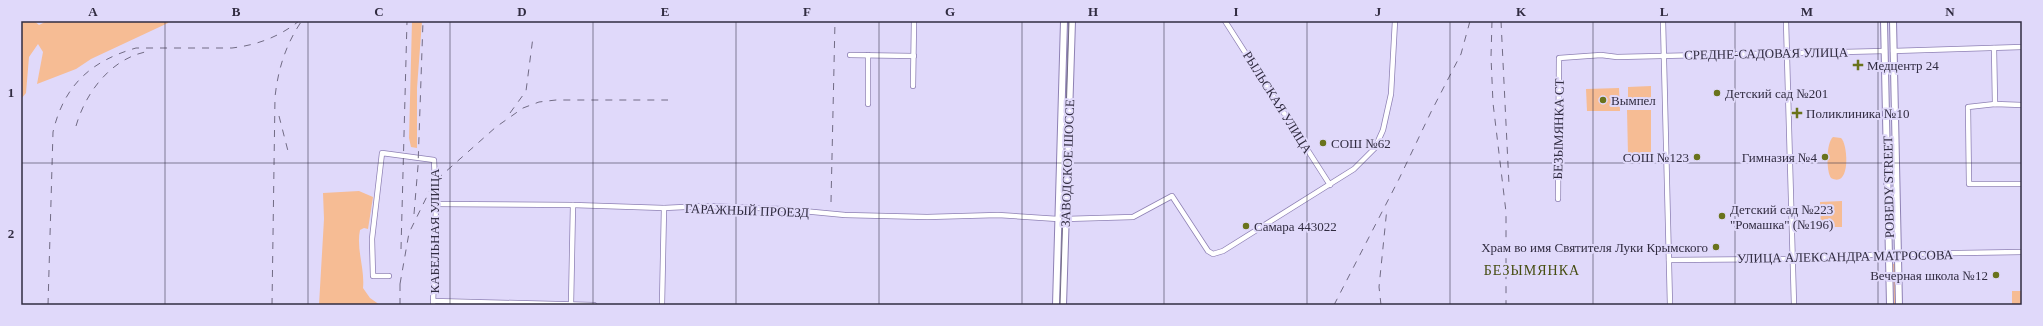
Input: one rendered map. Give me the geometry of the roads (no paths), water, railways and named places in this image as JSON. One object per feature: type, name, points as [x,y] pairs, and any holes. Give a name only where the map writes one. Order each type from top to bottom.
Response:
[{"type":"main road","name":"ЗАВОДСКОЕ ШОССЕ","points":[[1056,305],[1064,21]]},
{"type":"main road","name":"ЗАВОДСКОЕ ШОССЕ","points":[[1063,305],[1072,21]]},
{"type":"main road","name":"POBEDY STREET","points":[[1884,21],[1890,305]]},
{"type":"main road","name":"POBEDY STREET","points":[[1893,21],[1899,305]]},
{"type":"main road","points":[[1064,35],[1071,35]]},
{"type":"main road","name":"СРЕДНЕ-САДОВАЯ УЛИЦА","points":[[1885,51],[1893,51]]},
{"type":"main road","points":[[1058,219],[1065,219]]},
{"type":"main road","name":"УЛИЦА АЛЕКСАНДРА МАТРОСОВА","points":[[1889,254],[1898,254]]},
{"type":"street","points":[[913,86],[914,21]]},
{"type":"street","name":"РЫЛЬСКАЯ УЛИЦА","points":[[1225,21],[1231,28],[1330,185]]},
{"type":"street","points":[[1065,219],[1134,216],[1172,196],[1208,251],[1213,254],[1223,251],[1354,169],[1367,158],[1375,148],[1383,130],[1392,84],[1395,21]]},
{"type":"street","points":[[1663,21],[1670,305]]},
{"type":"street","points":[[1786,21],[1794,305]]},
{"type":"street","name":"СРЕДНЕ-САДОВАЯ УЛИЦА","points":[[1893,51],[2022,47]]},
{"type":"street","points":[[1994,48],[1995,104]]},
{"type":"street","name":"СРЕДНЕ-САДОВАЯ УЛИЦА","points":[[1559,58],[1885,51]]},
{"type":"street","points":[[850,55],[914,56]]},
{"type":"street","points":[[868,55],[868,104]]},
{"type":"street","name":"БЕЗЫМЯНКА СТ","points":[[1558,199],[1559,58]]},
{"type":"street","points":[[2022,105],[1995,104],[1968,107],[1969,184],[2022,184]]},
{"type":"street","name":"КАБЕЛЬНАЯ УЛИЦА","points":[[389,276],[373,276],[372,239],[382,153],[434,160],[436,204],[433,303]]},
{"type":"street","name":"ГАРАЖНЫЙ ПРОЕЗД","points":[[436,204],[573,205],[664,208],[705,206],[782,209],[845,215],[927,217],[998,215],[1058,219]]},
{"type":"street","points":[[571,305],[573,205]]},
{"type":"street","points":[[662,305],[664,208]]},
{"type":"street","name":"УЛИЦА АЛЕКСАНДРА МАТРОСОВА","points":[[1898,254],[2022,252]]},
{"type":"street","name":"УЛИЦА АЛЕКСАНДРА МАТРОСОВА","points":[[1669,260],[1793,258],[1889,254]]},
{"type":"street","points":[[433,303],[594,305]]},
{"type":"tram line","points":[[1060,305],[1069,21]]},
{"type":"railway","points":[[48,305],[53,132],[64,101],[72,88],[93,68],[120,53],[136,48],[241,47],[276,36],[299,21]]},
{"type":"railway","points":[[401,249],[407,21]]},
{"type":"railway","points":[[414,214],[418,166],[423,21]]},
{"type":"railway","points":[[831,202],[835,21]]},
{"type":"railway","points":[[1334,305],[1461,54],[1470,21]]},
{"type":"railway","points":[[1492,21],[1491,57],[1493,103],[1506,212],[1506,305]]},
{"type":"railway","points":[[1501,21],[1509,185]]},
{"type":"railway","points":[[272,305],[275,97],[283,58],[295,31],[301,22]]},
{"type":"railway","points":[[510,113],[526,91],[533,37]]},
{"type":"railway","points":[[76,126],[87,100],[103,77],[125,60],[137,54],[151,51]]},
{"type":"railway","points":[[400,284],[409,233],[434,182],[496,127],[523,108],[539,102],[556,100],[668,100]]},
{"type":"railway","points":[[279,116],[289,155]]},
{"type":"railway","points":[[1381,305],[1379,287],[1387,208]]},
{"type":"railway","points":[[400,279],[400,305]]},
{"type":"place","name":"Медцентр 24","points":[[1858,65]]},
{"type":"place","name":"Детский сад №201","points":[[1717,93]]},
{"type":"place","name":"Вымпел","points":[[1603,100]]},
{"type":"place","name":"Поликлиника №10","points":[[1797,113]]},
{"type":"place","name":"СОШ №62","points":[[1323,143]]},
{"type":"place","name":"СОШ №123","points":[[1697,157]]},
{"type":"place","name":"Гимназия №4","points":[[1825,157]]},
{"type":"place","name":"Детский сад №223 \"Ромашка\" (№196)","points":[[1722,216]]},
{"type":"place","name":"Самара 443022","points":[[1246,226]]},
{"type":"place","name":"Храм во имя Святителя Луки Крымского","points":[[1716,247]]},
{"type":"place","name":"Вечерная школа №12","points":[[1996,275]]},
{"type":"district","name":"БЕЗЫМЯНКА","points":[[1532,270]]}]
